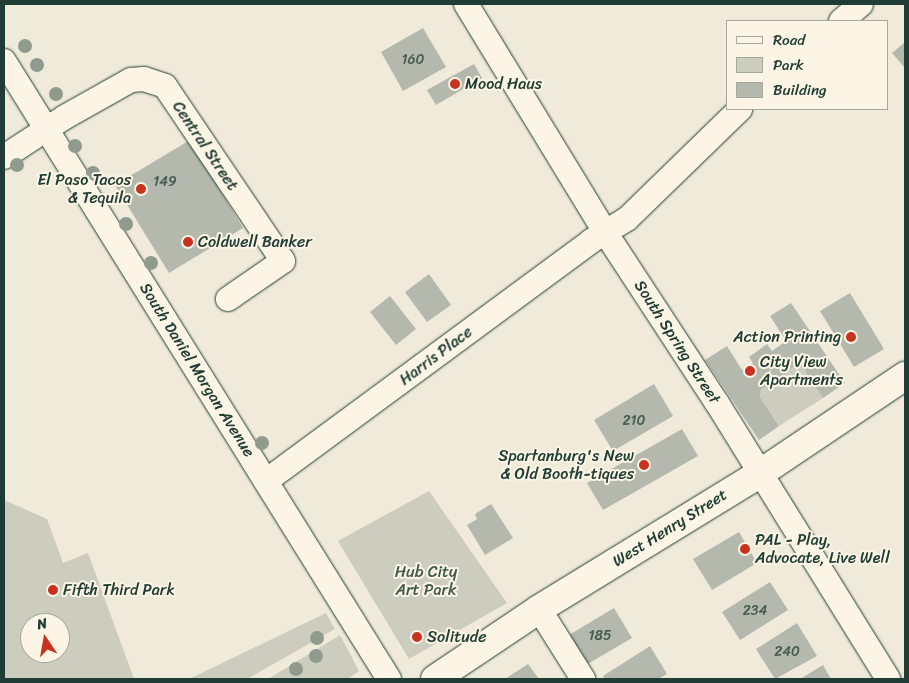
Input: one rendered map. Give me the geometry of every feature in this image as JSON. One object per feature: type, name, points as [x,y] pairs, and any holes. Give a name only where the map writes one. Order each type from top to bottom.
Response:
[{"type":"main road","name":"West Henry Street","points":[[435,679],[540,610],[759,474],[905,376]]},
{"type":"street","name":"South Spring Street","points":[[466,4],[606,232],[717,403],[759,474],[888,679]]},
{"type":"street","points":[[842,20],[861,4]]},
{"type":"street","name":"South Daniel Morgan Avenue","points":[[4,61],[389,679]]},
{"type":"street","name":"Central Street","points":[[47,129],[131,80],[144,79],[165,86],[283,261],[228,300]]},
{"type":"street","name":"Harris Place","points":[[266,481],[606,232],[627,219],[739,110]]},
{"type":"street","points":[[4,158],[47,129]]},
{"type":"street","points":[[540,610],[583,679]]},
{"type":"green space","points":[[795,366],[803,368],[823,398],[779,426],[760,397],[761,389],[786,378],[785,372]]},
{"type":"green space","name":"Hub City Art Park","points":[[429,491],[507,603],[409,659],[338,541]]},
{"type":"green space","name":"Fifth Third Park","points":[[4,500],[47,519],[63,563],[88,553],[134,679],[4,679]]},
{"type":"green space","points":[[326,613],[335,629],[247,679],[189,679]]},
{"type":"green space","points":[[340,635],[359,671],[348,679],[268,679]]},
{"type":"building","points":[[423,28],[446,67],[403,91],[381,52]]},
{"type":"building","points":[[905,42],[905,68],[892,53]]},
{"type":"building","name":"Mood Haus","points":[[474,64],[482,78],[436,105],[427,90]]},
{"type":"building","points":[[190,140],[243,228],[169,273],[115,185]]},
{"type":"building","points":[[429,274],[451,305],[427,322],[405,292]]},
{"type":"building","points":[[850,293],[884,349],[854,367],[820,311]]},
{"type":"building","points":[[390,296],[416,329],[396,345],[370,312]]},
{"type":"building","name":"City View Apartments","points":[[791,303],[845,383],[823,398],[803,368],[795,366],[785,372],[786,378],[761,389],[760,397],[779,426],[759,440],[705,360],[727,346],[742,370],[753,363],[749,357],[767,344],[772,351],[786,341],[770,316]]},
{"type":"building","points":[[654,384],[673,416],[613,451],[594,420]]},
{"type":"building","points":[[682,429],[698,456],[603,510],[587,483]]},
{"type":"building","points":[[491,504],[513,538],[485,555],[467,525],[477,519],[475,514]]},
{"type":"building","points":[[739,532],[757,563],[712,590],[693,559]]},
{"type":"building","points":[[770,582],[788,610],[740,640],[722,612]]},
{"type":"building","points":[[614,608],[632,638],[586,665],[569,635]]},
{"type":"building","points":[[797,623],[817,656],[775,679],[756,649]]},
{"type":"building","points":[[650,646],[667,674],[658,679],[605,679],[603,676]]},
{"type":"building","points":[[528,664],[539,679],[505,679]]},
{"type":"building","points":[[823,665],[831,679],[800,679]]},
{"type":"place","name":"Mood Haus","points":[[455,84]]},
{"type":"place","name":"El Paso Tacos & Tequila","points":[[141,189]]},
{"type":"place","name":"Coldwell Banker","points":[[188,242]]},
{"type":"place","name":"Action Printing","points":[[851,337]]},
{"type":"place","name":"City View Apartments","points":[[750,371]]},
{"type":"place","name":"Spartanburg's New & Old Booth-tiques","points":[[644,465]]},
{"type":"place","name":"PAL - Play, Advocate, Live Well","points":[[745,549]]},
{"type":"place","name":"Fifth Third Park","points":[[53,590]]},
{"type":"place","name":"Solitude","points":[[417,637]]}]
